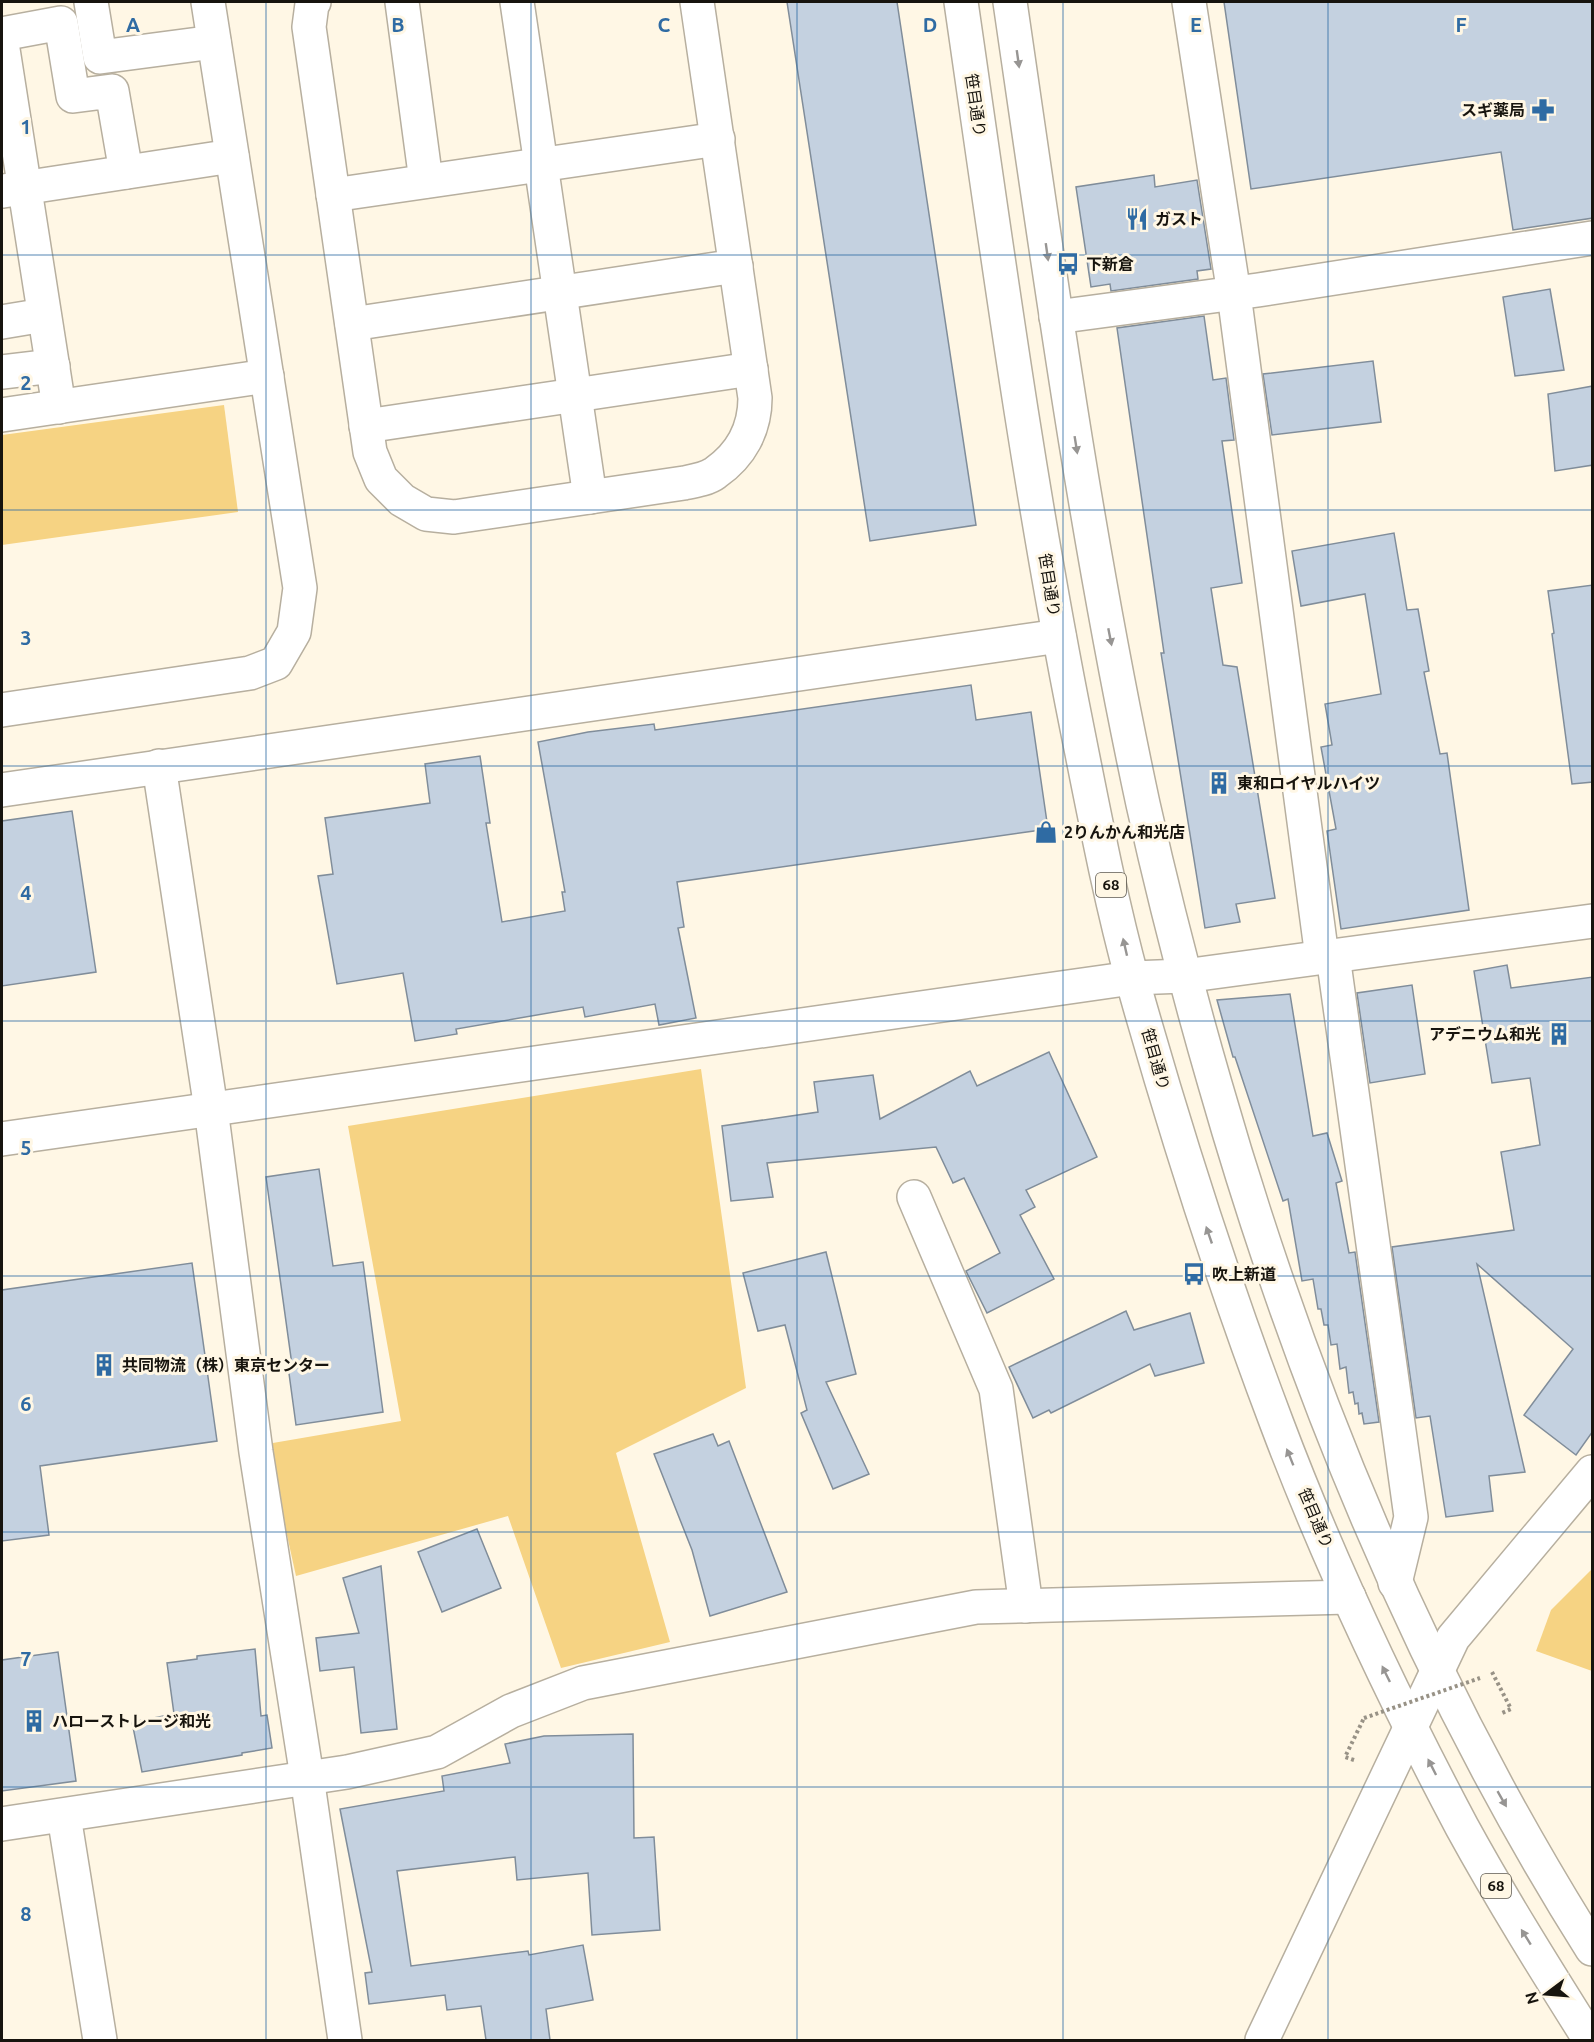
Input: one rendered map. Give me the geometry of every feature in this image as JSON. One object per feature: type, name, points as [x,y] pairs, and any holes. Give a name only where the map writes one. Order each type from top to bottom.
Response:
[{"type":"street","points":[[91,2],[100,57],[214,42]]},
{"type":"street","points":[[2,710],[250,674],[276,663],[294,632],[300,588],[208,2]]},
{"type":"street","points":[[402,2],[426,181]]},
{"type":"street","points":[[517,2],[590,497]]},
{"type":"street","points":[[306,10],[370,452],[381,479],[402,500],[426,513],[454,517],[684,483],[714,474],[738,453],[752,427],[755,398],[698,2]]},
{"type":"street","name":"笹目通り","points":[[961,2],[1007,324],[1059,636],[1095,816],[1132,978],[1203,1218],[1278,1429],[1350,1597],[1411,1727],[1462,1827],[1515,1920],[1590,2040]]},
{"type":"street","points":[[1010,2],[1056,317],[1110,639],[1143,805],[1184,975],[1238,1162],[1272,1269],[1310,1374],[1395,1583],[1495,1786],[1593,1949]]},
{"type":"street","points":[[1189,2],[1234,294],[1411,1517],[1395,1583]]},
{"type":"street","points":[[2,34],[61,23],[73,96],[112,91],[126,172]]},
{"type":"street","points":[[2,43],[13,189],[44,315],[59,407]]},
{"type":"street","points":[[333,195],[718,139]]},
{"type":"street","points":[[13,189],[232,156]]},
{"type":"street","points":[[1056,317],[1234,294],[1593,238]]},
{"type":"street","points":[[352,324],[736,266]]},
{"type":"street","points":[[2,322],[44,315]]},
{"type":"street","points":[[2,372],[53,366]]},
{"type":"street","points":[[366,426],[751,369]]},
{"type":"street","points":[[2,415],[267,376]]},
{"type":"street","points":[[2,790],[1059,636]]},
{"type":"street","points":[[159,766],[211,1109],[256,1452],[345,2040]]},
{"type":"street","points":[[2,1139],[1132,978],[1184,975],[1593,921]]},
{"type":"street","points":[[914,1197],[996,1389],[1026,1606]]},
{"type":"street","points":[[1262,2040],[1453,1638],[1593,1472]]},
{"type":"street","points":[[2,1824],[347,1772],[438,1752],[511,1711],[583,1683],[976,1607],[1350,1597]]},
{"type":"street","points":[[64,1816],[100,2040]]},
{"type":"path","points":[[1492,1672],[1510,1709],[1500,1714],[1495,1705]]},
{"type":"path","points":[[1359,1751],[1354,1760],[1345,1757],[1364,1718],[1480,1678],[1485,1687]]},
{"type":"shaded area","points":[[224,405],[238,512],[2,545],[2,435]]},
{"type":"shaded area","points":[[701,1069],[746,1388],[616,1453],[670,1642],[561,1668],[508,1516],[296,1576],[267,1444],[401,1421],[348,1126]]},
{"type":"shaded area","points":[[1592,1569],[1592,1671],[1536,1651],[1551,1610]]},
{"type":"building","points":[[787,2],[897,2],[976,525],[870,541]]},
{"type":"building","points":[[1224,2],[1593,2],[1593,218],[1513,230],[1501,152],[1251,189]]},
{"type":"building","points":[[1154,175],[1155,187],[1197,180],[1211,269],[1197,271],[1198,279],[1111,291],[1110,284],[1091,287],[1076,187]]},
{"type":"building","points":[[1550,289],[1564,370],[1515,376],[1503,297]]},
{"type":"building","points":[[1204,316],[1213,380],[1226,378],[1234,440],[1222,441],[1242,583],[1211,588],[1223,665],[1237,667],[1275,898],[1236,904],[1240,922],[1205,928],[1161,653],[1164,653],[1117,328]]},
{"type":"building","points":[[1373,361],[1381,422],[1272,435],[1263,374]]},
{"type":"building","points":[[1593,386],[1593,465],[1555,471],[1548,394]]},
{"type":"building","points":[[1394,533],[1407,610],[1418,609],[1429,671],[1424,672],[1440,754],[1447,753],[1469,910],[1341,929],[1327,831],[1336,829],[1321,747],[1332,745],[1325,704],[1381,694],[1365,594],[1301,606],[1292,551]]},
{"type":"building","points":[[1593,585],[1593,782],[1572,784],[1548,591]]},
{"type":"building","points":[[971,685],[976,720],[1031,712],[1048,829],[677,882],[684,927],[678,928],[696,1018],[659,1025],[655,1004],[585,1017],[583,1007],[456,1029],[457,1034],[415,1041],[403,973],[337,984],[318,876],[333,874],[325,818],[430,803],[425,764],[480,756],[490,823],[486,823],[502,922],[565,911],[562,892],[565,892],[538,742],[588,732],[654,724],[655,730]]},
{"type":"building","points":[[72,811],[96,972],[2,986],[2,821]]},
{"type":"building","points":[[1507,965],[1511,988],[1593,977],[1593,1431],[1576,1455],[1524,1415],[1573,1349],[1477,1264],[1525,1472],[1489,1476],[1493,1511],[1446,1517],[1430,1416],[1416,1418],[1392,1247],[1514,1230],[1501,1152],[1540,1145],[1530,1078],[1492,1083],[1474,971]]},
{"type":"building","points":[[1412,985],[1425,1074],[1370,1083],[1357,993]]},
{"type":"building","points":[[1290,994],[1313,1136],[1327,1133],[1342,1181],[1336,1183],[1349,1253],[1355,1252],[1379,1422],[1364,1424],[1362,1413],[1359,1414],[1358,1403],[1355,1404],[1353,1392],[1349,1393],[1346,1367],[1340,1369],[1337,1344],[1331,1345],[1328,1325],[1324,1325],[1321,1309],[1318,1309],[1313,1279],[1302,1281],[1288,1199],[1283,1201],[1235,1057],[1233,1057],[1217,1000]]},
{"type":"building","points":[[1049,1052],[1097,1157],[1026,1190],[1035,1207],[1020,1215],[1054,1279],[987,1313],[966,1271],[1000,1253],[964,1178],[953,1183],[936,1147],[767,1163],[773,1197],[731,1201],[722,1126],[818,1112],[814,1082],[873,1075],[880,1119],[970,1071],[977,1086]]},
{"type":"building","points":[[319,1169],[333,1266],[363,1262],[383,1412],[296,1425],[288,1366],[292,1365],[266,1177]]},
{"type":"building","points":[[826,1252],[856,1374],[826,1382],[869,1474],[833,1489],[801,1413],[807,1410],[785,1325],[758,1331],[743,1273]]},
{"type":"building","name":"共同物流（株）東京センター","points":[[192,1263],[217,1441],[40,1466],[49,1535],[2,1541],[2,1290]]},
{"type":"building","points":[[1126,1311],[1134,1330],[1190,1313],[1204,1363],[1155,1376],[1150,1364],[1051,1413],[1049,1410],[1033,1418],[1009,1367]]},
{"type":"building","points":[[713,1434],[718,1446],[729,1441],[787,1592],[710,1616],[692,1550],[654,1454]]},
{"type":"building","points":[[477,1529],[501,1588],[442,1612],[418,1552]]},
{"type":"building","points":[[381,1566],[397,1729],[361,1733],[354,1667],[320,1671],[316,1638],[359,1633],[343,1578]]},
{"type":"building","points":[[255,1649],[261,1716],[267,1715],[272,1748],[142,1772],[132,1722],[174,1714],[167,1663],[197,1659],[197,1656]]},
{"type":"building","name":"ハローストレージ和光","points":[[58,1652],[76,1781],[2,1791],[2,1660]]},
{"type":"building","points":[[633,1734],[634,1838],[654,1837],[660,1930],[592,1935],[588,1873],[517,1880],[515,1857],[397,1871],[411,1966],[528,1951],[529,1955],[583,1945],[593,2000],[546,2009],[550,2040],[486,2040],[481,2006],[447,2010],[445,1995],[369,2004],[365,1973],[372,1972],[340,1809],[444,1791],[442,1776],[510,1763],[505,1744],[544,1736]]},
{"type":"place","name":"スギ薬局","points":[[1543,110]]},
{"type":"place","name":"ガスト","points":[[1137,219]]},
{"type":"place","name":"下新倉","points":[[1068,264]]},
{"type":"place","name":"東和ロイヤルハイツ","points":[[1219,783]]},
{"type":"place","name":"2りんかん和光店","points":[[1046,832]]},
{"type":"place","name":"アデニウム和光","points":[[1559,1034]]},
{"type":"place","name":"吹上新道","points":[[1194,1274]]},
{"type":"place","name":"共同物流（株）東京センター","points":[[104,1365]]},
{"type":"place","name":"ハローストレージ和光","points":[[34,1721]]}]
